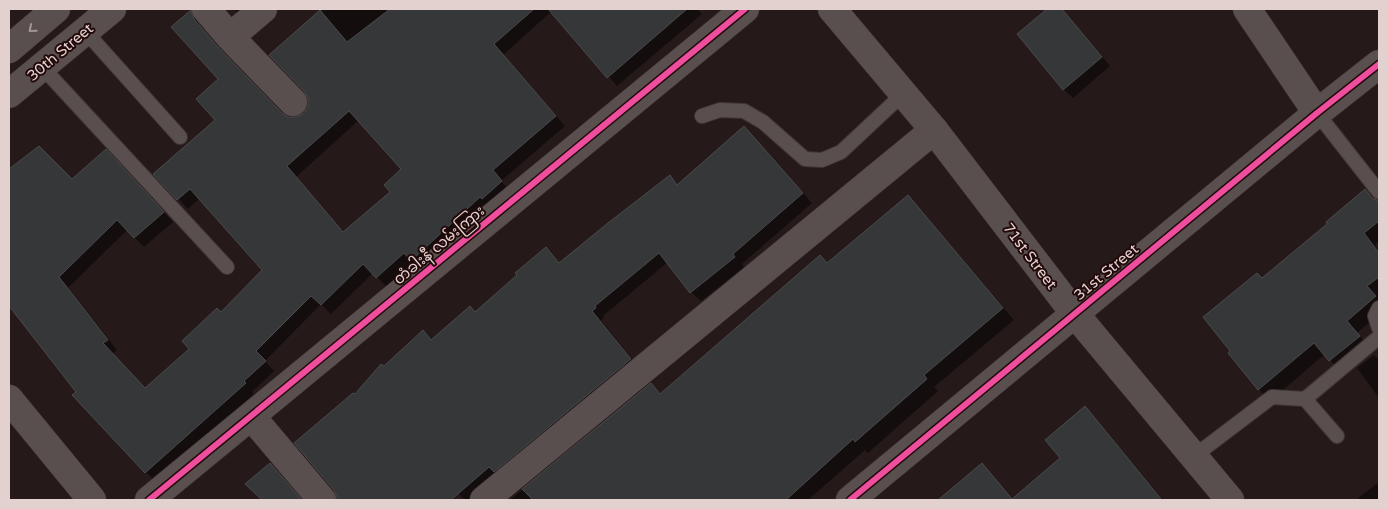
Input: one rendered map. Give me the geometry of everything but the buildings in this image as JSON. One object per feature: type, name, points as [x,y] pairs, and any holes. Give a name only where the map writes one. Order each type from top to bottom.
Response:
[{"type":"street","points":[[9,48],[56,9]]},
{"type":"street","name":"30th Street","points":[[9,94],[112,9]]},
{"type":"street","points":[[206,9],[230,37],[293,102]]},
{"type":"street","points":[[230,37],[263,9]]},
{"type":"street","name":"တံခါးနီ လမ်းကြား","points":[[149,500],[745,9]]},
{"type":"street","name":"71st Street","points":[[832,9],[934,130],[1075,314],[1230,500]]},
{"type":"street","points":[[1247,9],[1317,114]]},
{"type":"street","name":"31st Street","points":[[850,500],[1379,64]]},
{"type":"street","points":[[484,500],[934,130]]},
{"type":"street","points":[[9,399],[92,500]]},
{"type":"street","points":[[252,416],[322,500]]},
{"type":"lane","points":[[85,31],[180,136]]},
{"type":"lane","points":[[42,67],[227,267]]},
{"type":"lane","points":[[702,116],[720,110],[744,111],[763,122],[805,159],[822,160],[841,152],[903,94]]},
{"type":"lane","points":[[1317,114],[1379,192]]},
{"type":"lane","points":[[1379,308],[1375,316],[1379,328]]},
{"type":"lane","points":[[1193,457],[1272,397],[1305,399],[1379,338]]},
{"type":"lane","points":[[1305,399],[1337,436]]},
{"type":"cycle path","points":[[149,500],[745,9]]},
{"type":"cycle path","points":[[850,500],[1317,113],[1379,64]]}]
